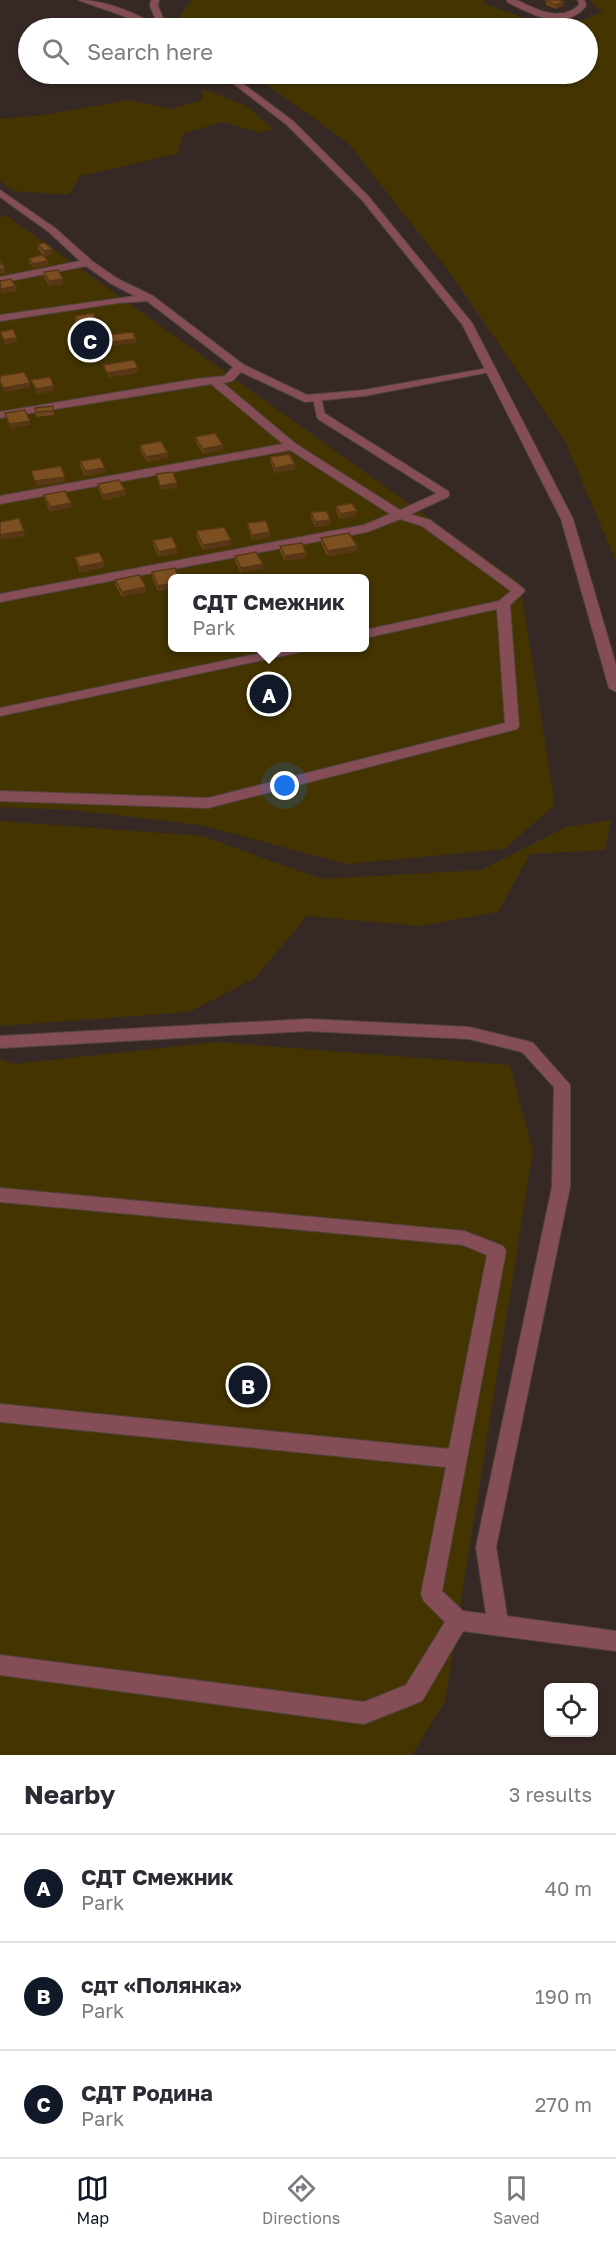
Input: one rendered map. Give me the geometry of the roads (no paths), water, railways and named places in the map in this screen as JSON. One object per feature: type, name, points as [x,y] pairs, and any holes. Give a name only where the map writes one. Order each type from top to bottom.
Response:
[{"type":"street","points":[[82,0],[134,18]]},
{"type":"street","points":[[156,0],[154,6],[159,18]]},
{"type":"street","points":[[238,84],[290,123],[365,198],[466,323],[567,519],[616,688]]},
{"type":"street","points":[[0,193],[52,230],[88,263],[148,298],[240,367],[305,399],[364,393],[490,369]]},
{"type":"street","points":[[0,280],[88,263]]},
{"type":"street","points":[[0,318],[118,300],[148,298]]},
{"type":"street","points":[[0,415],[228,380],[240,367]]},
{"type":"street","points":[[214,381],[292,446],[399,515],[426,524],[519,591],[503,604],[369,633]]},
{"type":"street","points":[[0,500],[292,446]]},
{"type":"street","points":[[0,598],[367,528],[399,515]]},
{"type":"street","points":[[0,796],[208,803],[512,726],[503,604]]},
{"type":"street","points":[[0,712],[281,652]]},
{"type":"street","points":[[0,1042],[308,1025],[469,1033],[527,1047],[562,1085],[561,1187],[486,1547],[498,1625]]},
{"type":"street","points":[[0,1195],[464,1239],[497,1251],[431,1594],[458,1620],[616,1641]]},
{"type":"street","points":[[0,1413],[457,1459]]},
{"type":"street","points":[[0,1665],[364,1713],[414,1693],[458,1620]]},
{"type":"lane","points":[[510,0],[544,15],[558,17],[582,8],[581,0]]},
{"type":"lane","points":[[516,0],[547,12],[570,14]]},
{"type":"lane","points":[[317,398],[321,416],[445,494],[399,515]]},
{"type":"place","name":"СДТ Родина","points":[[90,340]]},
{"type":"place","name":"СДТ Смежник","points":[[269,694]]},
{"type":"place","name":"сдт «Полянка»","points":[[248,1385]]}]
